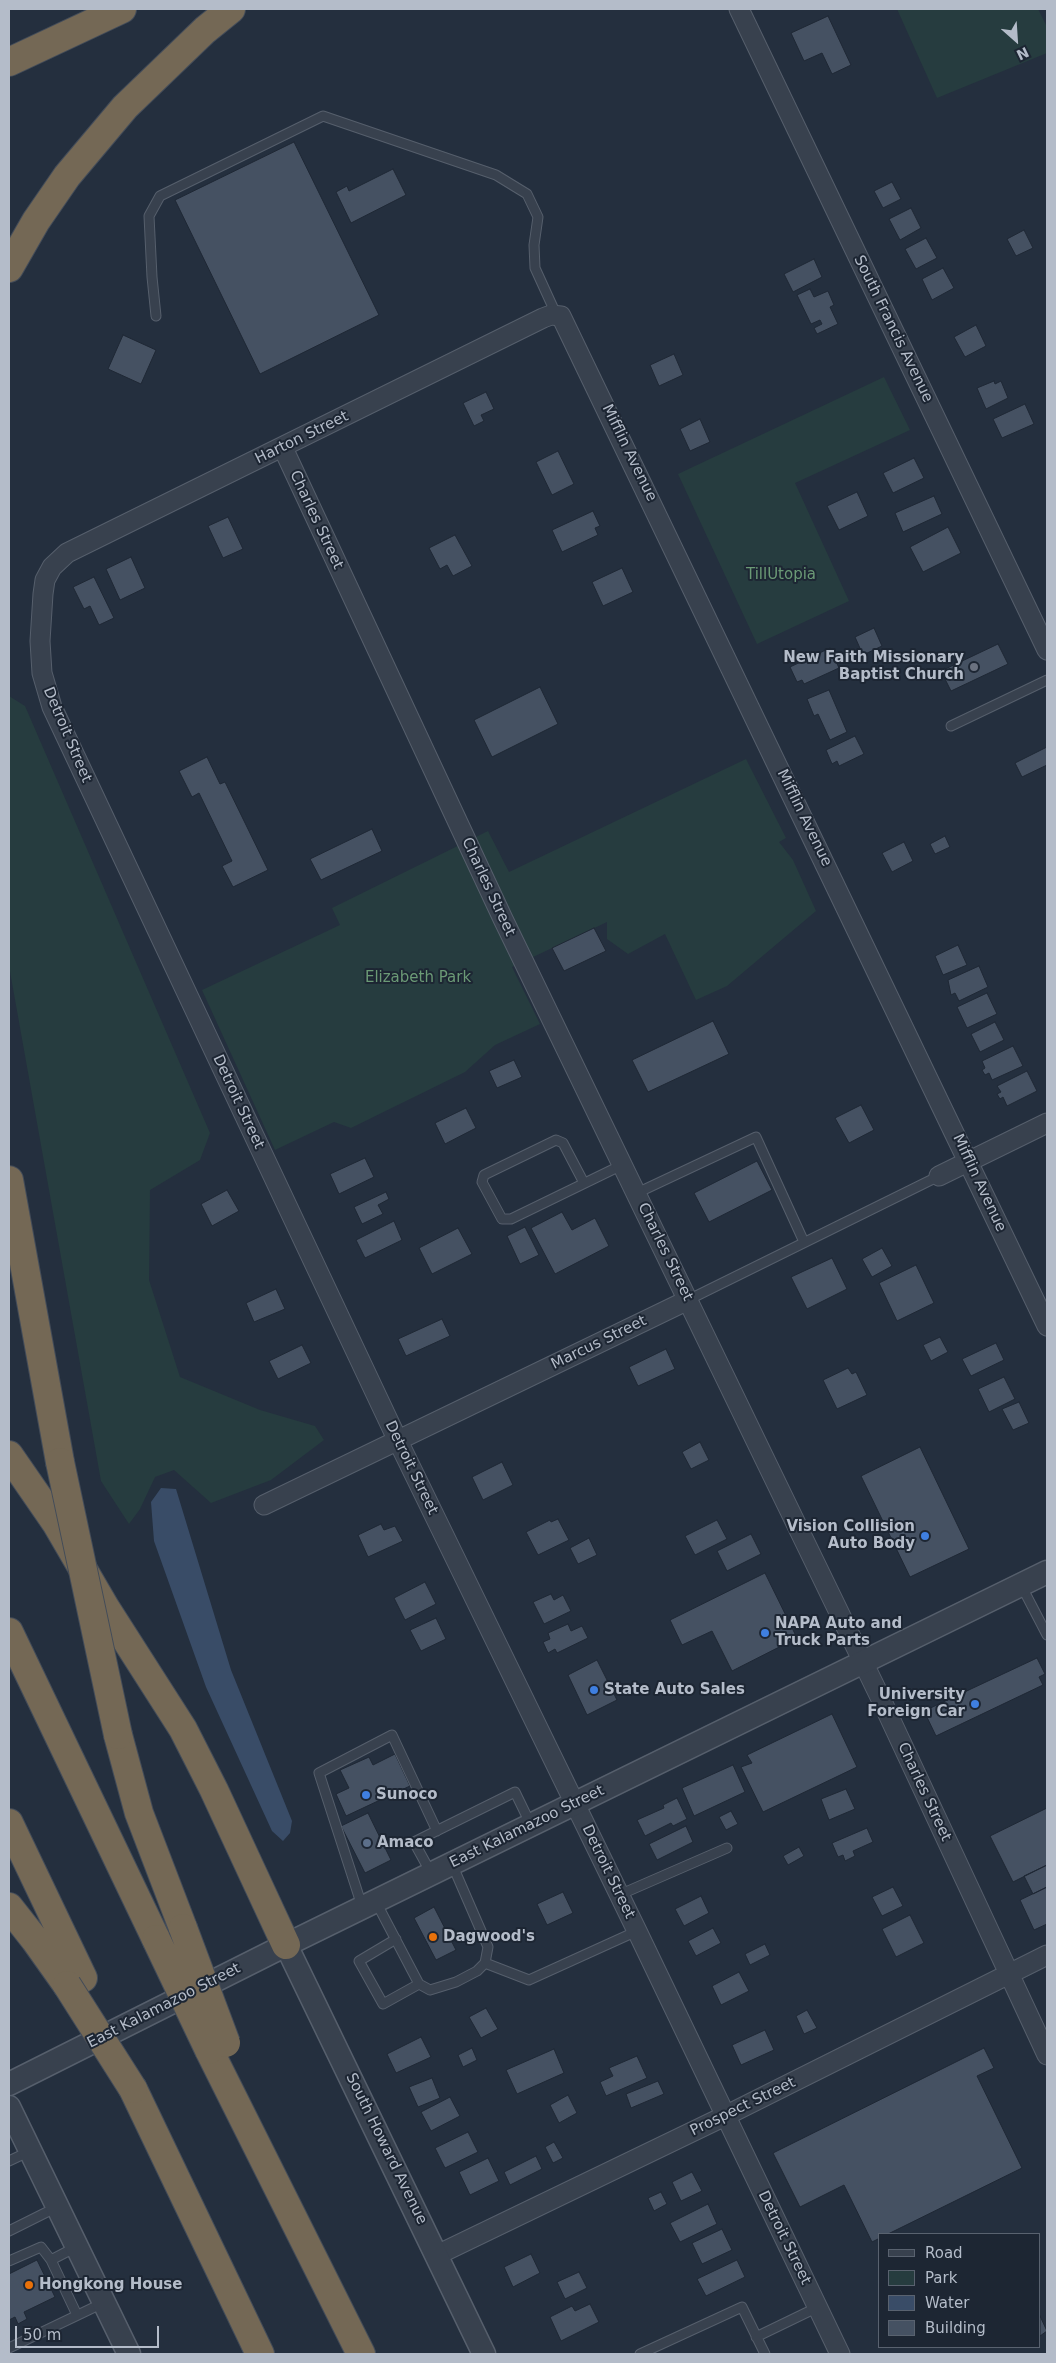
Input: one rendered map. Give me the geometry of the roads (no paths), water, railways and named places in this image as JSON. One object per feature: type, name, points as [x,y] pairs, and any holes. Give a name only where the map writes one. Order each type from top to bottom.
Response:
[{"type":"highway","points":[[17,58],[122,9]]},
{"type":"highway","points":[[9,268],[36,221],[67,176],[124,107],[205,30],[231,9]]},
{"type":"highway","points":[[9,1180],[60,1462],[118,1735],[140,1813],[183,1928],[217,2046]]},
{"type":"highway","points":[[9,1455],[56,1523],[105,1607],[149,1674],[194,1750],[286,1945]]},
{"type":"highway","points":[[9,1485],[105,1607]]},
{"type":"highway","points":[[9,1632],[156,1939],[217,2046],[361,2354]]},
{"type":"highway","points":[[9,1823],[75,1981],[133,2089],[260,2354]]},
{"type":"highway","points":[[9,1907],[35,1940],[75,1981]]},
{"type":"street","name":"South Francis Avenue","points":[[739,9],[1047,650]]},
{"type":"street","name":"Harton Street","points":[[52,567],[67,553],[543,318],[556,314]]},
{"type":"street","name":"Mifflin Avenue","points":[[556,314],[565,321],[1047,1326]]},
{"type":"street","name":"Charles Street","points":[[283,448],[503,919],[863,1662],[1047,2055]]},
{"type":"street","name":"Detroit Street","points":[[52,567],[46,580],[43,594],[40,641],[42,673],[52,707],[398,1441],[638,1931],[840,2354]]},
{"type":"street","name":"Marcus Street","points":[[936,1178],[1047,1123]]},
{"type":"street","name":"Marcus Street","points":[[264,1505],[688,1300]]},
{"type":"street","name":"East Kalamazoo Street","points":[[9,2084],[286,1945],[1047,1572]]},
{"type":"street","name":"South Howard Avenue","points":[[286,1945],[484,2354]]},
{"type":"street","name":"Prospect Street","points":[[437,2255],[725,2116],[1047,1956]]},
{"type":"street","points":[[9,2107],[129,2354]]},
{"type":"lane","points":[[156,316],[149,216],[160,196],[323,116],[496,175],[527,194],[538,218],[534,245],[535,268],[556,314]]},
{"type":"lane","points":[[951,726],[1047,680]]},
{"type":"lane","points":[[637,1193],[756,1137],[804,1242]]},
{"type":"lane","points":[[584,1183],[563,1142],[556,1140],[484,1175],[482,1182],[502,1219],[511,1219],[623,1164]]},
{"type":"lane","name":"Marcus Street","points":[[688,1300],[936,1178]]},
{"type":"lane","points":[[1021,1585],[1047,1635]]},
{"type":"lane","points":[[437,1832],[392,1735],[319,1773],[369,1905],[396,1939],[419,1984],[425,1989],[436,1989],[476,1971],[485,1962],[488,1955],[486,1939],[452,1864]]},
{"type":"lane","points":[[432,1874],[414,1842],[516,1792],[531,1825]]},
{"type":"lane","points":[[619,1895],[727,1848]]},
{"type":"lane","points":[[485,1962],[529,1980],[638,1931]]},
{"type":"lane","points":[[396,1939],[359,1961],[383,2004],[419,1984]]},
{"type":"lane","points":[[9,2161],[30,2151]]},
{"type":"lane","points":[[9,2231],[58,2207]]},
{"type":"lane","points":[[9,2261],[41,2247],[51,2260],[77,2315]]},
{"type":"lane","points":[[51,2260],[77,2247]]},
{"type":"lane","points":[[9,2348],[104,2303]]},
{"type":"lane","points":[[640,2354],[742,2307],[764,2354]]},
{"type":"lane","points":[[756,2337],[818,2307]]},
{"type":"water","points":[[161,1488],[176,1489],[231,1670],[292,1821],[290,1833],[283,1841],[272,1831],[206,1687],[154,1541],[151,1502]]},
{"type":"place","name":"New Faith Missionary Baptist Church","points":[[974,667]]},
{"type":"place","name":"Vision Collision Auto Body","points":[[925,1536]]},
{"type":"place","name":"NAPA Auto and Truck Parts","points":[[765,1633]]},
{"type":"place","name":"State Auto Sales","points":[[594,1690]]},
{"type":"place","name":"University Foreign Car","points":[[975,1704]]},
{"type":"place","name":"Sunoco","points":[[366,1795]]},
{"type":"place","name":"Amaco","points":[[367,1843]]},
{"type":"place","name":"Dagwood's","points":[[433,1937]]},
{"type":"place","name":"Hongkong House","points":[[29,2285]]},
{"type":"park label","name":"TillUtopia","points":[[781,575]]},
{"type":"park label","name":"Elizabeth Park","points":[[418,978]]}]
